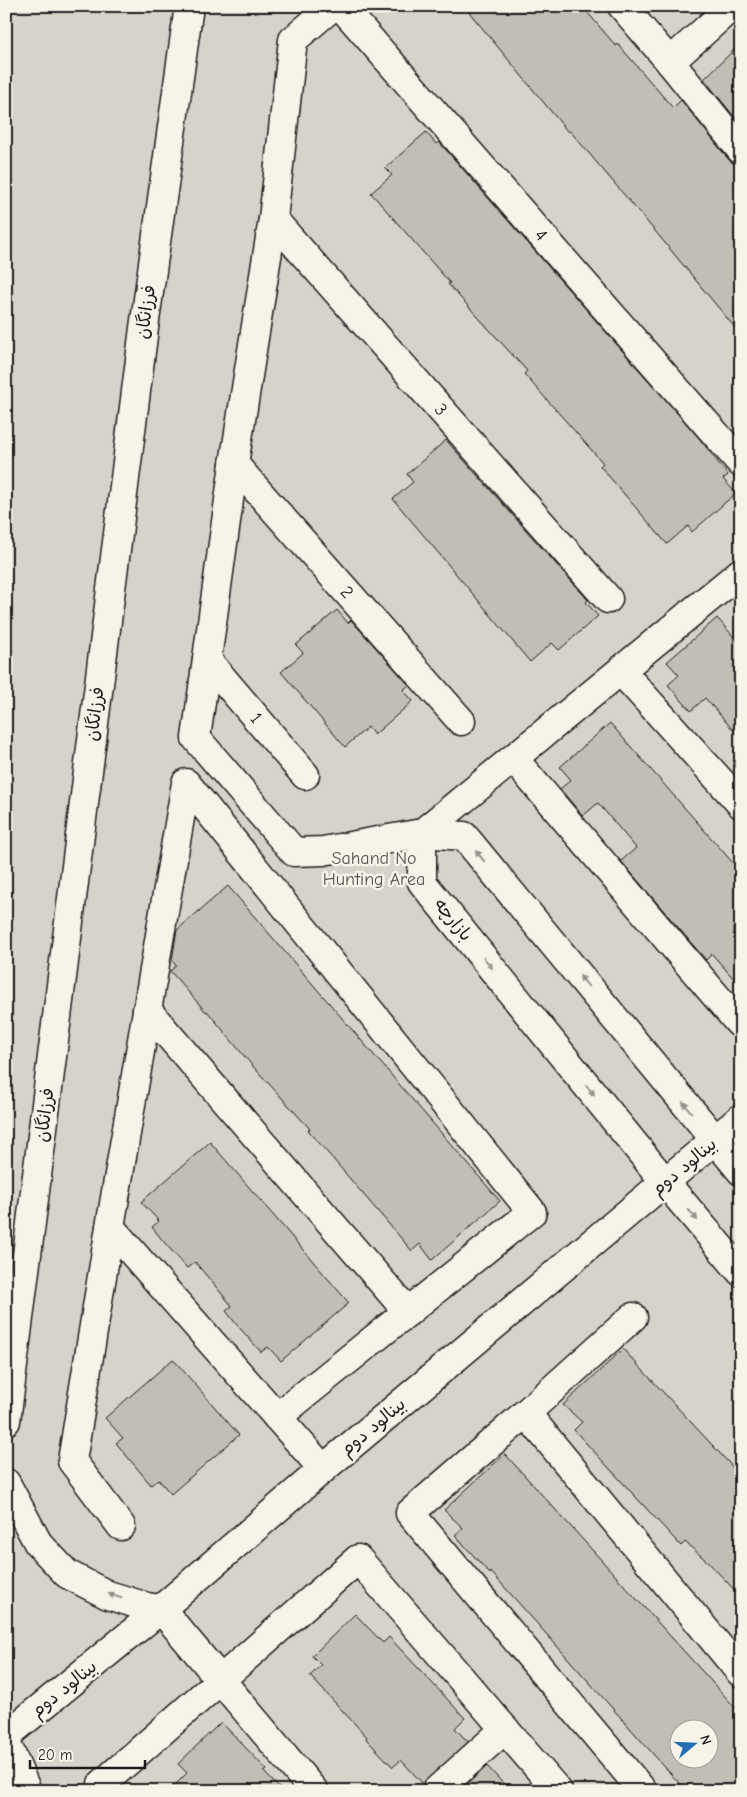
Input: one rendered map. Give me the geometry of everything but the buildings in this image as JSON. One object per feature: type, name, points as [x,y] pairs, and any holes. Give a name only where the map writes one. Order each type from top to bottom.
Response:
[{"type":"street","name":"فرزانگان","points":[[6,1422],[144,328],[189,6]]},
{"type":"street","points":[[333,6],[293,40],[273,219],[234,464],[196,738],[294,852],[323,851],[422,833],[464,836],[741,1171]]},
{"type":"street","name":"4","points":[[340,6],[741,464]]},
{"type":"street","points":[[622,6],[741,150]]},
{"type":"street","points":[[670,62],[732,6]]},
{"type":"street","name":"3","points":[[273,219],[608,599]]},
{"type":"street","name":"2","points":[[234,464],[462,721]]},
{"type":"street","points":[[422,833],[741,572]]},
{"type":"street","name":"1","points":[[207,660],[306,775]]},
{"type":"street","points":[[621,671],[741,804]]},
{"type":"street","points":[[514,759],[739,1024],[741,1022]]},
{"type":"street","points":[[121,1526],[72,1461],[186,783],[532,1212],[277,1417]]},
{"type":"street","name":"بازارچه","points":[[422,833],[422,882],[665,1182],[741,1272]]},
{"type":"street","points":[[147,1010],[408,1312]]},
{"type":"street","name":"بینالود دوم","points":[[6,1736],[162,1610],[323,1469],[741,1118]]},
{"type":"street","points":[[110,1227],[323,1469]]},
{"type":"street","points":[[633,1317],[410,1513],[643,1791]]},
{"type":"street","points":[[526,1412],[741,1673]]},
{"type":"street","points":[[6,1483],[38,1543],[67,1574],[108,1594],[162,1610],[314,1791]]},
{"type":"street","points":[[107,1791],[102,1784],[358,1559],[558,1791]]},
{"type":"street","points":[[436,1791],[505,1729]]},
{"type":"street","points":[[6,1742],[27,1791]]},
{"type":"street","points":[[6,1778],[7,1791]]},
{"type":"green space","name":"Sahand No Hunting Area","points":[[6,6],[741,6],[741,1791],[6,1791]]}]
